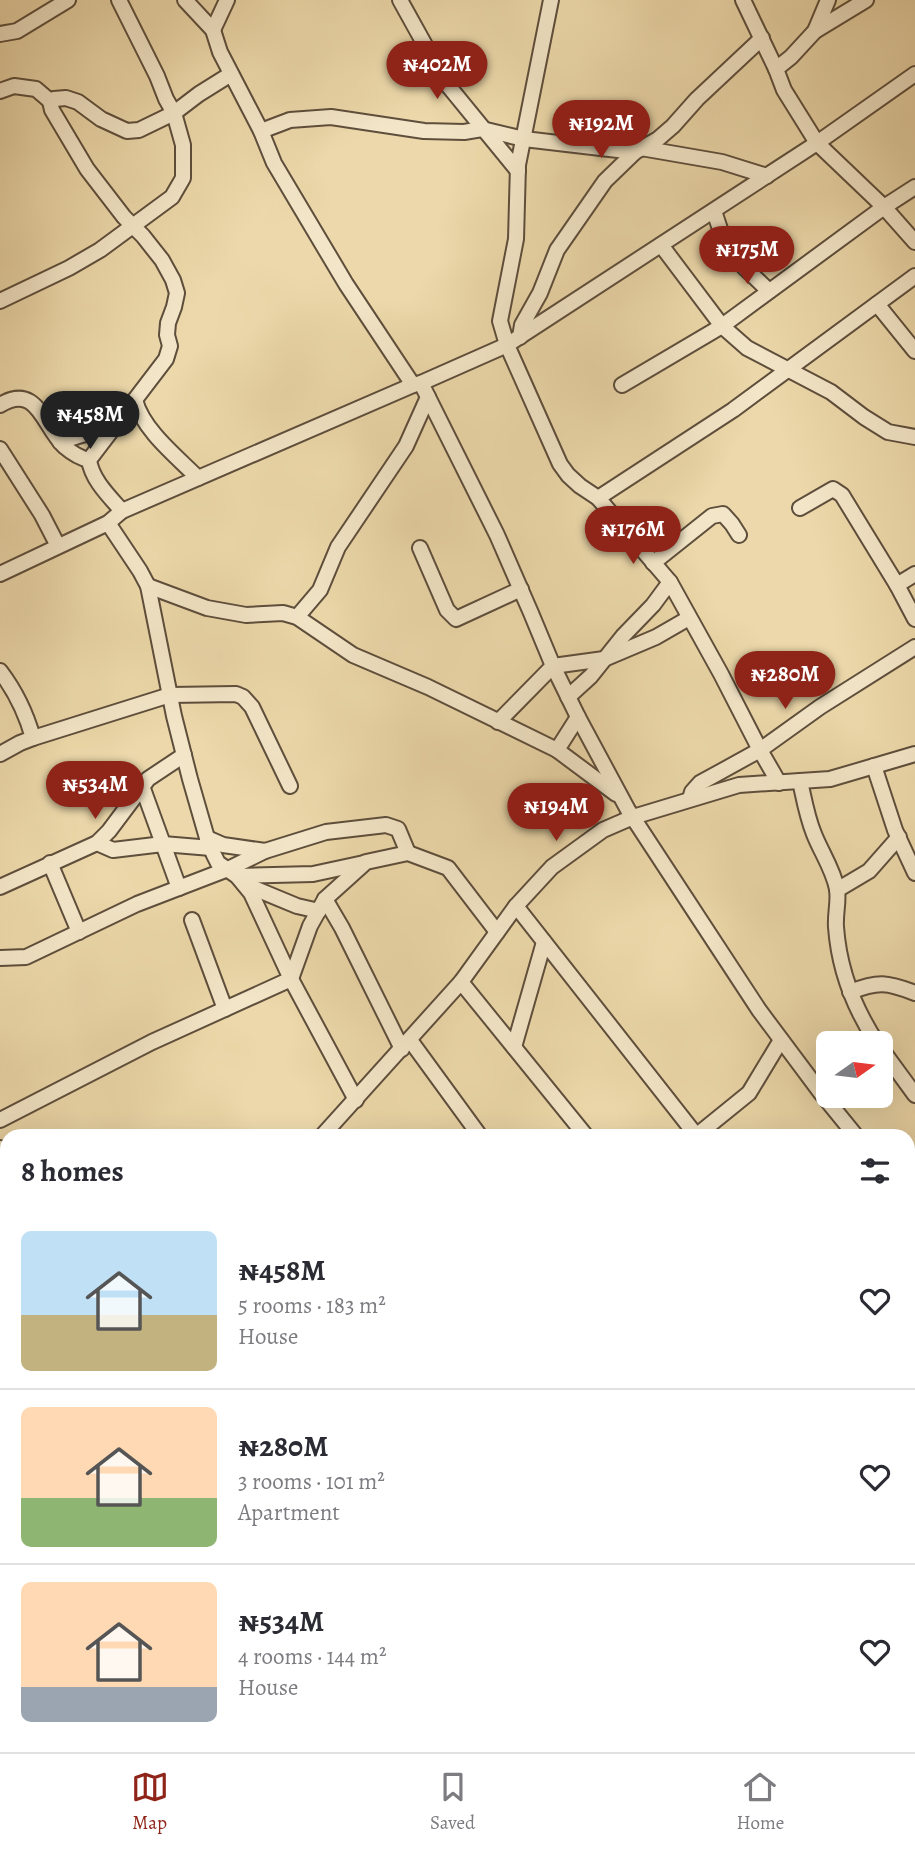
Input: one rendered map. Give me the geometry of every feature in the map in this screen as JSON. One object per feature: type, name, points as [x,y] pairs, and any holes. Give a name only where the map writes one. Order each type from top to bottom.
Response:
[{"type":"street","points":[[0,34],[17,31],[51,4],[68,0]]},
{"type":"street","points":[[0,301],[100,250],[172,197],[183,178],[183,145],[174,113],[118,0]]},
{"type":"street","points":[[185,0],[213,30],[220,52],[261,131],[274,163],[346,284],[428,397],[497,535],[553,666],[620,797],[780,1040],[850,1129]]},
{"type":"street","points":[[213,30],[226,0]]},
{"type":"street","points":[[400,0],[446,83],[518,171]]},
{"type":"street","points":[[551,0],[518,171],[516,239],[500,321],[513,341],[560,464],[574,481],[598,498],[670,582],[779,783]]},
{"type":"street","points":[[815,31],[828,0]]},
{"type":"street","points":[[776,69],[815,31],[860,1]]},
{"type":"street","points":[[748,3],[785,90],[817,144],[884,207],[915,242]]},
{"type":"street","points":[[513,341],[540,293],[557,250],[605,181],[638,150],[673,126],[697,99],[762,38]]},
{"type":"street","points":[[50,102],[66,98],[78,102],[101,119],[127,131],[139,130],[174,113],[231,74]]},
{"type":"street","points":[[0,574],[108,523],[121,511],[513,341],[817,144],[915,74]]},
{"type":"street","points":[[0,91],[14,86],[36,89],[50,102],[52,110],[87,169],[162,260],[177,293],[168,323],[170,346],[166,359],[89,460],[90,470],[121,511]]},
{"type":"street","points":[[261,131],[290,120],[331,117],[424,131],[464,132],[482,129],[524,139],[638,150],[722,162],[766,176]]},
{"type":"street","points":[[622,385],[722,326],[915,187]]},
{"type":"street","points":[[714,211],[725,244],[769,291]]},
{"type":"street","points":[[661,245],[722,326],[747,348],[831,392],[888,432],[915,437]]},
{"type":"street","points":[[598,498],[733,410],[915,276]]},
{"type":"street","points":[[877,304],[915,351]]},
{"type":"street","points":[[0,404],[19,397],[30,401],[66,448],[89,460]]},
{"type":"street","points":[[297,617],[320,590],[338,547],[406,446],[428,397]]},
{"type":"street","points":[[135,400],[138,412],[151,430],[198,478]]},
{"type":"street","points":[[60,442],[113,429]]},
{"type":"street","points":[[3,458],[42,515],[58,546]]},
{"type":"street","points":[[800,508],[833,489],[842,495],[915,619]]},
{"type":"street","points":[[653,563],[712,516],[723,514],[739,535]]},
{"type":"street","points":[[108,523],[148,586],[184,755],[209,843],[218,863],[236,876],[297,906],[322,905]]},
{"type":"street","points":[[419,548],[447,610],[456,619],[521,589]]},
{"type":"street","points":[[897,585],[915,574]]},
{"type":"street","points":[[568,696],[591,676],[670,582]]},
{"type":"street","points":[[148,586],[206,608],[246,615],[283,613],[297,617],[353,655],[428,687],[557,750],[620,797]]},
{"type":"street","points":[[498,722],[553,666],[604,659],[656,637],[689,618]]},
{"type":"street","points":[[690,799],[700,783],[760,750],[820,707],[915,647]]},
{"type":"street","points":[[0,671],[13,688],[27,716],[33,738]]},
{"type":"street","points":[[0,754],[33,738],[170,695],[236,694],[252,707],[290,786]]},
{"type":"street","points":[[557,750],[578,717]]},
{"type":"street","points":[[329,1129],[461,982],[516,906],[552,867],[603,830],[633,817],[739,785],[830,779],[915,754]]},
{"type":"street","points":[[0,887],[97,843],[148,779],[184,755]]},
{"type":"street","points":[[874,766],[895,830],[915,871]]},
{"type":"street","points":[[800,781],[813,833],[828,863],[837,890],[836,926],[840,964],[869,1031]]},
{"type":"street","points":[[142,786],[179,888]]},
{"type":"street","points":[[236,876],[265,851],[326,832],[386,825],[398,829],[408,853]]},
{"type":"street","points":[[837,890],[869,871],[899,836]]},
{"type":"street","points":[[97,843],[113,849],[209,843],[265,851]]},
{"type":"street","points":[[0,946],[5,958],[26,957],[137,904],[179,888],[236,876],[313,874],[408,853],[448,868],[497,932]]},
{"type":"street","points":[[0,1120],[152,1042],[291,979],[310,926],[322,905],[366,862]]},
{"type":"street","points":[[50,863],[79,932]]},
{"type":"street","points":[[236,876],[251,893],[291,979],[356,1100]]},
{"type":"street","points":[[322,905],[342,928],[406,1044],[474,1129]]},
{"type":"street","points":[[516,906],[691,1129]]},
{"type":"street","points":[[192,920],[225,1009]]},
{"type":"street","points":[[514,1047],[544,942]]},
{"type":"street","points":[[461,982],[580,1129]]},
{"type":"street","points":[[850,992],[872,984],[895,985],[915,993]]},
{"type":"street","points":[[704,1129],[749,1093],[780,1040]]},
{"type":"street","points":[[893,1064],[915,1095]]}]
